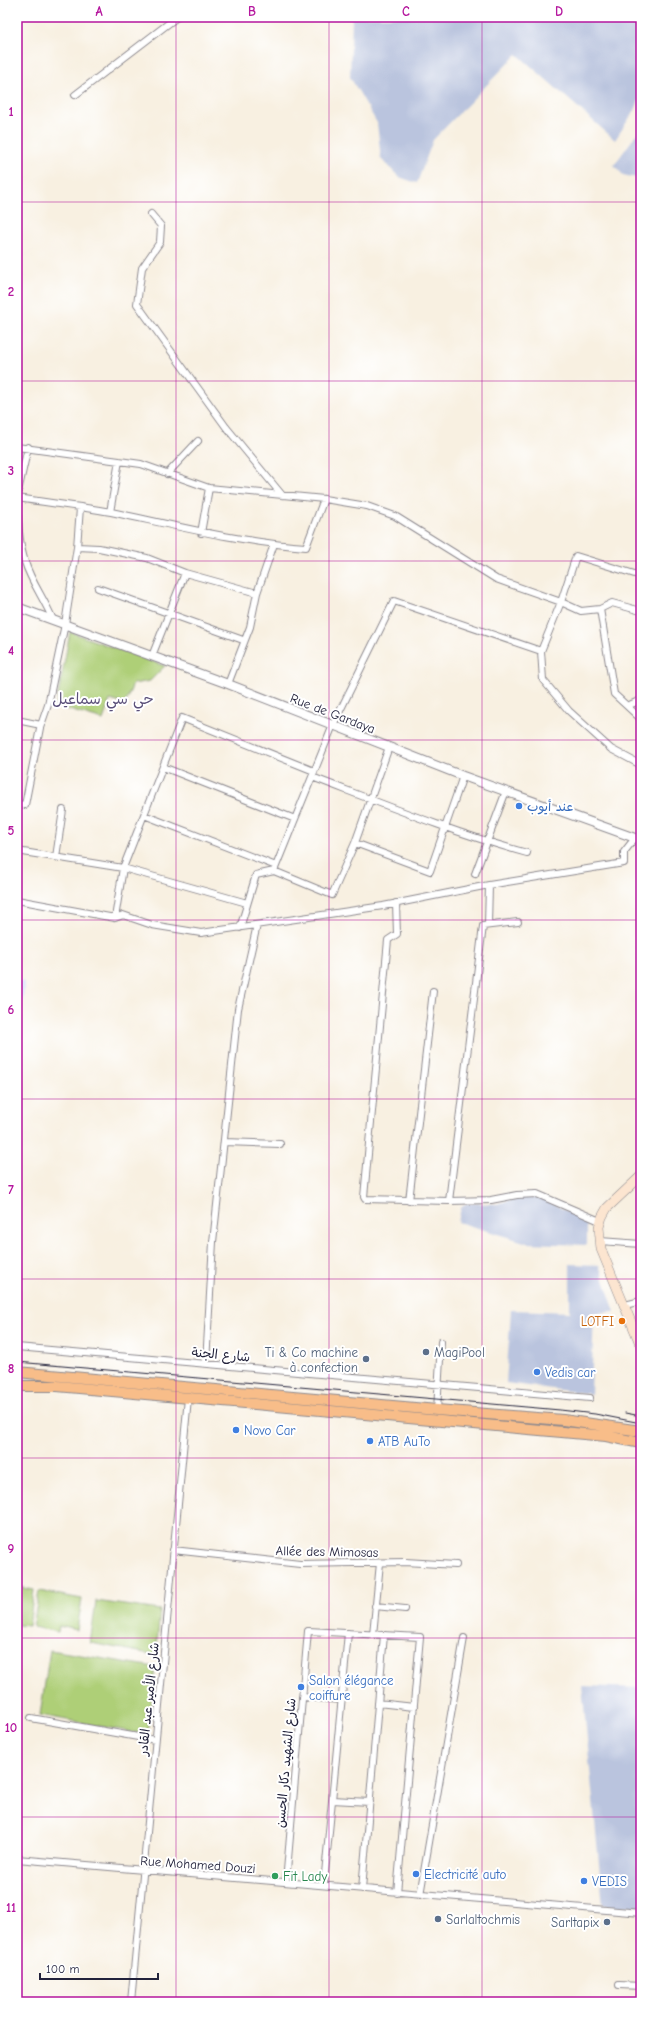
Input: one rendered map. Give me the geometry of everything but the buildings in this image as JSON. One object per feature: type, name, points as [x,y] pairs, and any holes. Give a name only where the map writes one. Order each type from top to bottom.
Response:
[{"type":"main road","points":[[640,1179],[607,1208],[600,1221],[600,1241],[602,1253],[641,1346]]},
{"type":"main road","points":[[17,1372],[563,1420],[641,1431]]},
{"type":"main road","points":[[17,1386],[57,1386],[606,1436],[641,1443]]},
{"type":"street","points":[[75,95],[177,17]]},
{"type":"street","points":[[151,214],[161,226],[160,242],[142,268],[137,304],[226,427],[282,495]]},
{"type":"street","points":[[167,474],[198,441]]},
{"type":"street","points":[[17,447],[28,447],[141,464],[209,488],[324,499],[367,506],[395,516],[496,580],[561,602],[581,611],[600,609],[612,603],[641,611]]},
{"type":"street","points":[[28,447],[17,497],[110,512],[201,532],[274,544],[306,547],[324,499]]},
{"type":"street","points":[[110,512],[119,461]]},
{"type":"street","points":[[201,532],[209,488]]},
{"type":"street","points":[[17,503],[24,560],[31,578],[46,603],[53,620]]},
{"type":"street","points":[[17,804],[25,805],[41,725],[48,705],[65,624],[80,508]]},
{"type":"street","points":[[228,684],[243,640],[250,627],[257,593],[274,544]]},
{"type":"street","points":[[76,547],[99,548],[147,558],[185,573],[257,593]]},
{"type":"street","points":[[641,576],[576,556],[561,602],[540,651],[543,680],[569,711],[611,749],[641,765]]},
{"type":"street","points":[[152,656],[185,573]]},
{"type":"street","points":[[98,588],[243,640]]},
{"type":"street","points":[[275,869],[333,725],[394,601],[540,651]]},
{"type":"street","name":"Rue de Gardaya","points":[[17,607],[228,684],[463,776],[638,838]]},
{"type":"street","points":[[600,609],[614,694],[641,719]]},
{"type":"street","points":[[627,706],[641,700]]},
{"type":"street","points":[[115,918],[123,868],[182,718],[370,799],[487,843],[527,853]]},
{"type":"street","points":[[17,720],[41,725]]},
{"type":"street","points":[[144,815],[275,869],[332,895],[355,843],[389,747]]},
{"type":"street","points":[[163,767],[295,819]]},
{"type":"street","points":[[355,843],[430,872],[463,776]]},
{"type":"street","points":[[475,874],[506,791]]},
{"type":"street","points":[[56,857],[63,810]]},
{"type":"street","points":[[17,900],[115,918],[123,915],[152,925],[201,933],[396,903],[489,885],[624,864],[624,852],[638,838]]},
{"type":"street","points":[[17,851],[123,868],[247,903]]},
{"type":"street","points":[[240,928],[256,875],[275,869]]},
{"type":"street","points":[[488,925],[489,885]]},
{"type":"street","points":[[396,903],[397,934],[388,940],[364,1197],[368,1200],[449,1201],[491,1200],[517,1195],[537,1194],[600,1221]]},
{"type":"street","points":[[449,1201],[482,926],[518,922]]},
{"type":"street","points":[[206,1363],[213,1242],[238,1009],[257,925]]},
{"type":"street","points":[[409,1201],[433,991]]},
{"type":"street","points":[[224,1142],[280,1144]]},
{"type":"street","points":[[600,1241],[641,1244]]},
{"type":"street","points":[[624,1305],[641,1301]]},
{"type":"street","points":[[437,1410],[441,1342]]},
{"type":"street","name":"شارع الجنة","points":[[17,1347],[590,1398]]},
{"type":"street","name":"شارع الأمير عبد القادر","points":[[131,2002],[142,1871],[188,1398]]},
{"type":"street","name":"Allée des Mimosas","points":[[173,1550],[300,1564],[380,1563],[456,1565]]},
{"type":"street","points":[[373,1634],[380,1563]]},
{"type":"street","points":[[375,1606],[405,1609]]},
{"type":"street","name":"شارع الشهيد دكار الحسن","points":[[286,1882],[308,1631],[420,1638],[397,1893]]},
{"type":"street","points":[[324,1884],[348,1633]]},
{"type":"street","points":[[362,1888],[384,1635]]},
{"type":"street","points":[[420,1895],[464,1638]]},
{"type":"street","points":[[302,1697],[342,1700]]},
{"type":"street","points":[[378,1703],[414,1707]]},
{"type":"street","points":[[31,1718],[155,1740]]},
{"type":"street","points":[[332,1800],[370,1802]]},
{"type":"street","name":"Rue Mohamed Douzi","points":[[17,1859],[142,1871],[324,1884],[420,1895],[641,1912]]},
{"type":"street","points":[[618,1985],[641,1986]]},
{"type":"shaded area","points":[[350,17],[641,17],[641,95],[636,108],[615,140],[517,54],[433,140],[417,183],[399,177],[381,159],[377,123],[350,77],[352,20]]},
{"type":"shaded area","points":[[641,128],[641,179],[623,175],[614,165]]},
{"type":"shaded area","points":[[17,980],[25,982],[17,1044]]},
{"type":"shaded area","points":[[519,1197],[542,1198],[587,1222],[587,1245],[528,1243],[458,1222],[461,1208],[467,1203],[497,1204]]},
{"type":"shaded area","points":[[570,1264],[599,1265],[615,1312],[587,1313],[594,1313],[591,1394],[506,1383],[511,1310],[570,1312]]},
{"type":"shaded area","points":[[582,1686],[641,1688],[641,1908],[603,1906]]},
{"type":"green space","points":[[70,632],[165,666],[150,681],[133,684],[125,704],[110,700],[103,720],[56,706]]},
{"type":"green space","points":[[18,1587],[34,1590],[29,1626],[17,1625]]},
{"type":"green space","points":[[39,1591],[82,1599],[77,1630],[59,1626],[58,1632],[33,1627]]},
{"type":"green space","points":[[96,1601],[160,1610],[156,1655],[90,1643]]},
{"type":"green space","points":[[50,1650],[155,1667],[148,1735],[40,1715]]},
{"type":"tram line","points":[[17,1362],[560,1410],[595,1414],[641,1423]]},
{"type":"tram line","points":[[625,1413],[641,1416]]},
{"type":"place","name":"عند أيوب","points":[[519,806]]},
{"type":"place","name":"LOTFI","points":[[622,1321]]},
{"type":"place","name":"MagiPool","points":[[426,1352]]},
{"type":"place","name":"Ti & Co machine à confection","points":[[366,1359]]},
{"type":"place","name":"Vedis car","points":[[537,1372]]},
{"type":"place","name":"Novo Car","points":[[236,1430]]},
{"type":"place","name":"ATB AuTo","points":[[370,1441]]},
{"type":"place","name":"Salon élégance coiffure","points":[[301,1687]]},
{"type":"place","name":"Electricité auto","points":[[416,1874]]},
{"type":"place","name":"Fit Lady","points":[[275,1876]]},
{"type":"place","name":"VEDIS","points":[[584,1881]]},
{"type":"place","name":"Sarlaltochmis","points":[[438,1919]]},
{"type":"place","name":"Sarltapix","points":[[607,1922]]},
{"type":"district","name":"حي سي سماعيل","points":[[103,699]]}]
